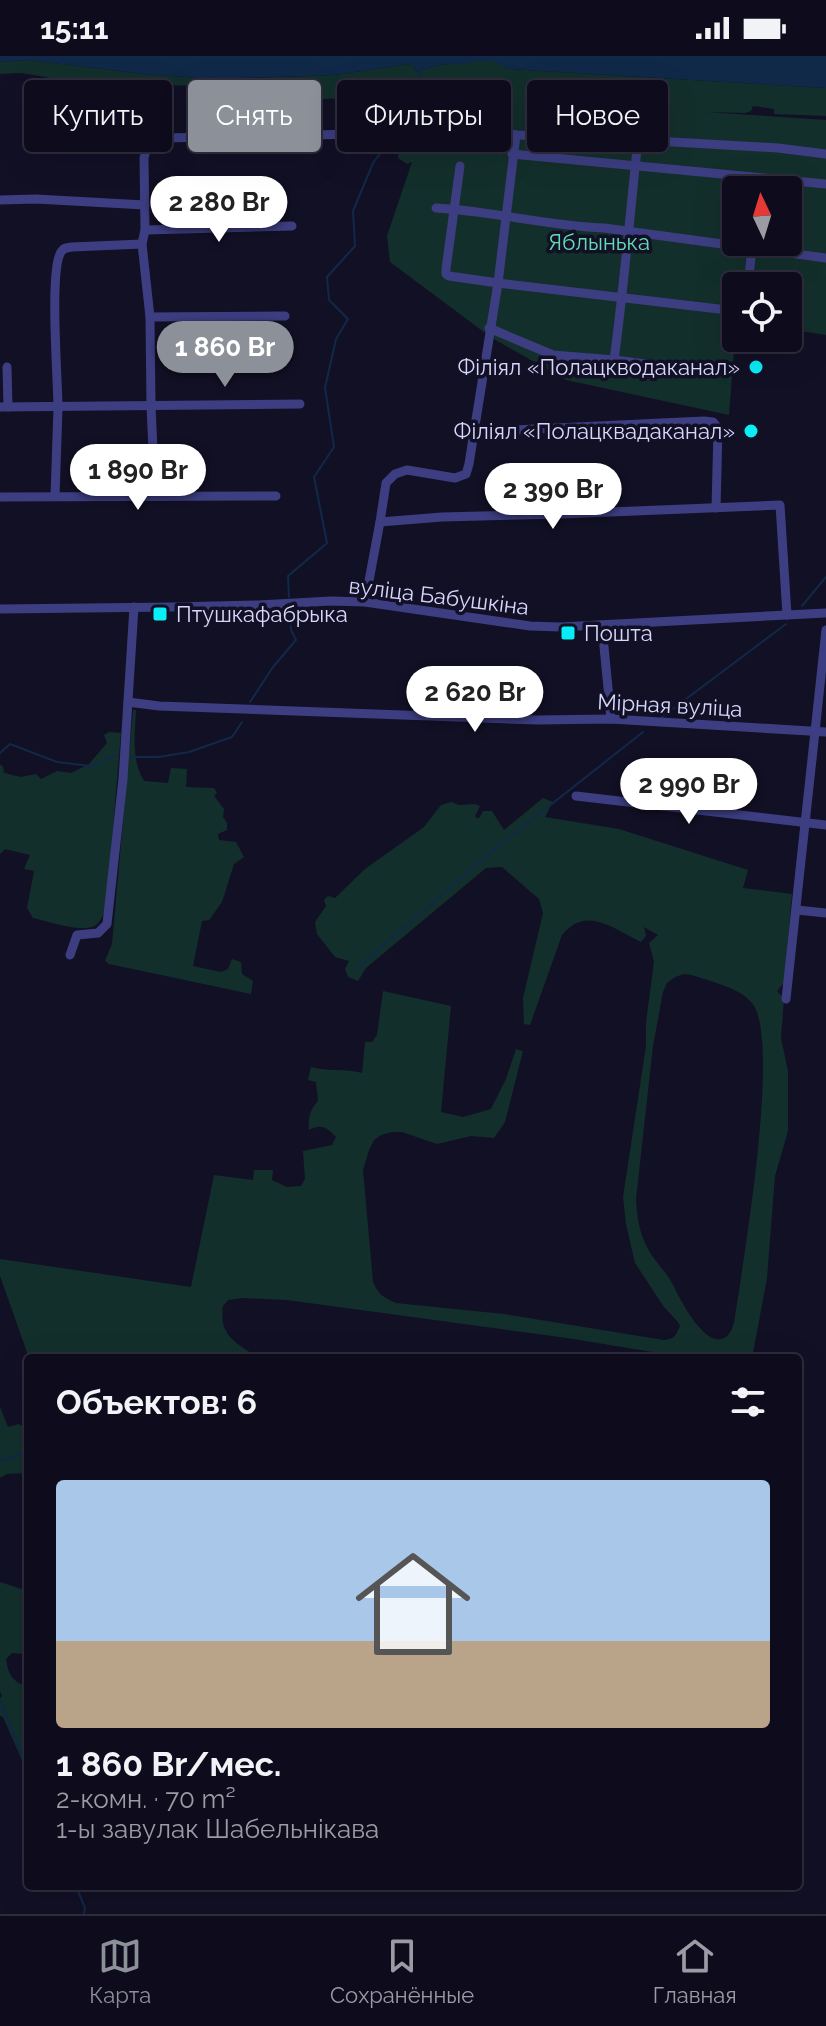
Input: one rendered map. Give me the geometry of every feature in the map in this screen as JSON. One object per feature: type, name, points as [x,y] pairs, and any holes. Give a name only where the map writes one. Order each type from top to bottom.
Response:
[{"type":"street","points":[[155,495],[150,317],[142,244],[145,230],[146,147],[154,140],[164,138],[337,134]]},
{"type":"street","points":[[511,134],[527,135]]},
{"type":"street","points":[[365,602],[386,483],[395,474],[407,470],[455,478],[466,474],[498,283],[516,135]]},
{"type":"street","points":[[668,142],[826,154]]},
{"type":"street","points":[[614,360],[637,152]]},
{"type":"street","points":[[512,154],[826,184]]},
{"type":"street","points":[[460,166],[446,274],[722,309]]},
{"type":"street","points":[[0,200],[145,205]]},
{"type":"street","points":[[436,208],[722,244]]},
{"type":"street","points":[[145,230],[292,226]]},
{"type":"street","points":[[55,496],[58,407],[56,299],[60,253],[72,247],[142,244]]},
{"type":"street","points":[[802,255],[826,258]]},
{"type":"street","points":[[150,317],[285,316]]},
{"type":"street","points":[[489,328],[553,355],[709,372]]},
{"type":"street","points":[[7,367],[4,407],[300,404]]},
{"type":"street","points":[[474,432],[713,422],[718,428],[716,508]]},
{"type":"street","points":[[0,497],[276,496]]},
{"type":"street","points":[[380,522],[780,505],[787,615]]},
{"type":"street","name":"вуліца Бабушкіна","points":[[0,609],[365,602],[530,626],[602,626],[826,613]]},
{"type":"street","points":[[70,955],[77,935],[98,933],[107,924],[123,779],[134,607]]},
{"type":"street","points":[[602,626],[611,719]]},
{"type":"street","points":[[786,999],[806,823],[821,731],[826,630]]},
{"type":"street","name":"Мірная вуліца","points":[[128,702],[159,706],[537,720],[611,719],[821,731]]},
{"type":"street","points":[[576,796],[826,825]]},
{"type":"street","points":[[797,910],[826,913]]},
{"type":"green space","name":"Яблынька","points":[[481,59],[499,62],[509,69],[826,88],[826,116],[774,114],[774,109],[753,106],[751,111],[745,113],[706,112],[826,120],[826,335],[802,331],[802,272],[722,272],[722,352],[734,352],[729,415],[566,380],[492,338],[390,262],[387,236],[412,162],[407,164],[398,158],[399,152],[511,152],[511,80],[414,80],[413,77],[411,80],[337,80],[337,99],[321,99],[321,80],[188,80],[188,86],[172,85],[172,80],[58,80],[19,73],[0,74],[0,62],[28,60],[212,79],[335,75],[408,64],[414,66],[415,72]]},
{"type":"green space","points":[[133,710],[136,710],[135,756],[144,781],[168,783],[171,768],[187,769],[186,787],[214,788],[217,793],[214,796],[224,809],[223,817],[227,823],[227,830],[218,834],[219,840],[236,842],[244,857],[234,864],[222,902],[209,920],[202,921],[193,966],[221,972],[228,969],[232,959],[241,962],[242,974],[253,981],[251,994],[105,961],[112,944]]},
{"type":"green space","points":[[121,733],[106,909],[98,923],[83,928],[33,918],[27,908],[34,871],[24,869],[30,855],[5,849],[0,854],[0,764],[4,773],[21,777],[36,774],[41,779],[57,771],[71,773],[89,764],[107,743],[104,735]]},
{"type":"green space","points":[[543,798],[553,802],[545,817],[619,829],[748,870],[743,888],[792,894],[784,983],[777,991],[784,998],[781,1038],[788,1071],[788,1131],[775,1176],[767,1278],[753,1354],[665,1354],[287,1300],[243,1298],[228,1300],[223,1306],[222,1316],[231,1338],[253,1354],[28,1354],[0,1276],[0,1259],[191,1287],[214,1175],[253,1180],[254,1170],[273,1170],[272,1180],[287,1187],[301,1186],[305,1179],[303,1151],[332,1145],[336,1137],[324,1128],[309,1130],[310,1114],[318,1101],[316,1082],[308,1080],[311,1067],[362,1073],[365,1042],[372,1042],[377,1035],[383,991],[451,1006],[441,1112],[463,1117],[491,1109],[516,1049],[523,1051],[505,1122],[494,1138],[471,1136],[437,1144],[402,1132],[392,1132],[374,1140],[363,1170],[373,1282],[379,1293],[396,1303],[504,1314],[664,1340],[674,1336],[680,1326],[678,1322],[664,1307],[635,1263],[623,1197],[646,1046],[654,962],[649,943],[658,935],[644,927],[646,936],[641,942],[600,922],[581,922],[571,926],[562,935],[530,1025],[524,1024],[523,998],[543,913],[539,899],[502,867],[486,868],[366,968],[358,981],[348,977],[345,969],[349,961],[335,957],[317,934],[315,922],[326,906],[324,900],[328,896],[335,898],[365,869],[424,827],[441,805],[451,802],[475,804],[480,806],[475,816],[477,818],[483,811],[492,811],[504,830]],"holes":[[[684,974],[724,986],[752,1003],[760,1025],[763,1061],[757,1156],[734,1323],[730,1333],[721,1339],[703,1332],[650,1252],[640,1230],[636,1199],[653,1046],[663,992],[667,983]]]},
{"type":"green space","points":[[0,1407],[8,1427],[19,1424],[24,1427],[24,1473],[7,1474],[0,1478]]},
{"type":"green space","points":[[0,1582],[24,1590],[24,1655],[12,1653],[6,1659],[12,1677],[24,1685],[24,1765],[0,1716]]},
{"type":"water","points":[[0,56],[826,56],[826,88],[509,69],[496,62],[485,61],[440,65],[415,72],[414,66],[408,64],[335,75],[212,79],[28,60],[0,62]]},
{"type":"waterway","points":[[289,597],[288,576],[327,543],[314,477],[334,447],[325,388],[336,339],[348,319],[329,300],[327,277],[355,246],[353,211],[373,163],[403,123],[422,69]]},
{"type":"waterway","points":[[802,606],[826,577]]},
{"type":"waterway","points":[[250,702],[296,640],[291,630],[290,616]]},
{"type":"waterway","points":[[662,717],[786,624]]},
{"type":"waterway","points":[[132,757],[189,752],[232,737],[242,722]]},
{"type":"waterway","points":[[357,968],[496,848],[643,732]]},
{"type":"waterway","points":[[0,753],[10,744],[57,762],[91,766],[117,756]]},
{"type":"waterway","points":[[0,1461],[24,1456]]},
{"type":"waterway","points":[[0,1701],[24,1759]]},
{"type":"waterway","points":[[78,1890],[85,1908],[84,1914]]},
{"type":"place","name":"Філіял «Полацкводаканал»","points":[[756,367]]},
{"type":"place","name":"Філіял «Полацквадаканал»","points":[[751,431]]},
{"type":"place","name":"Птушкафабрыка","points":[[160,614]]},
{"type":"place","name":"Пошта","points":[[568,633]]}]
